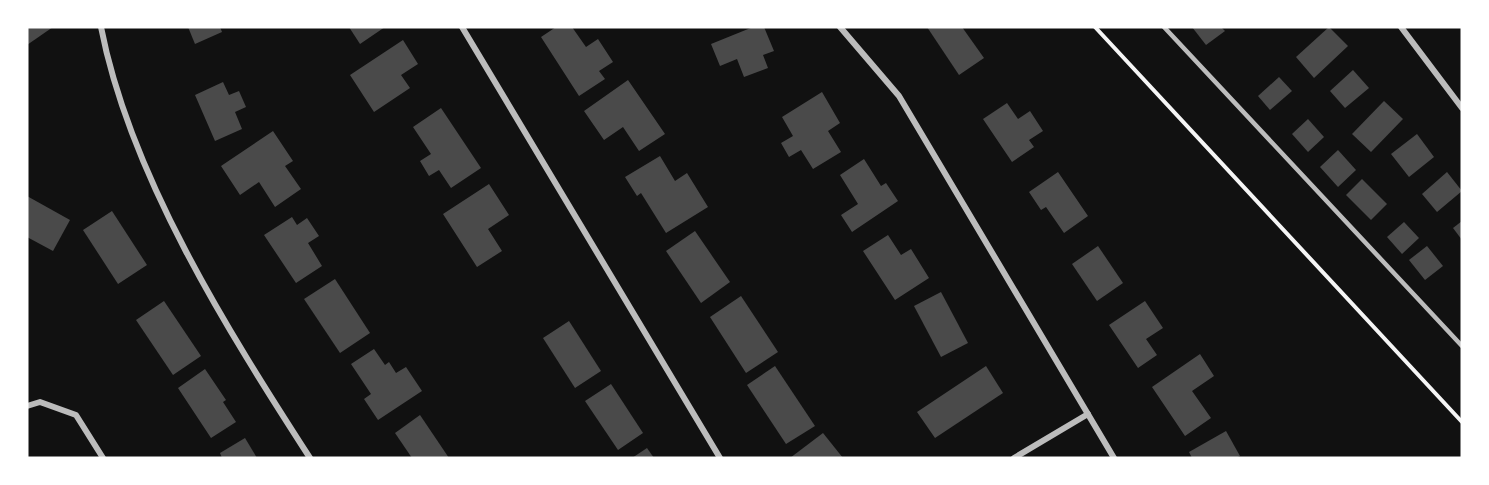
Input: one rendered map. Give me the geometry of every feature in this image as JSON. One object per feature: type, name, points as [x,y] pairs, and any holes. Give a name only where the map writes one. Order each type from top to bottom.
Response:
[{"type":"street","points":[[101,27],[117,96],[152,179],[205,284],[310,458]]},
{"type":"street","points":[[462,27],[720,458]]},
{"type":"street","points":[[840,27],[899,96],[1114,458]]},
{"type":"street","points":[[1401,27],[1462,108]]},
{"type":"street","points":[[27,406],[40,402],[76,415],[103,458]]},
{"type":"street","points":[[1014,458],[1088,414]]},
{"type":"lane","points":[[1164,27],[1462,346]]},
{"type":"path","points":[[1095,27],[1462,422]]},
{"type":"building","points":[[27,27],[53,27],[27,45]]},
{"type":"building","points":[[188,27],[220,27],[222,32],[195,44]]},
{"type":"building","points":[[349,27],[385,27],[360,44]]},
{"type":"building","points":[[556,27],[572,27],[586,47],[598,39],[613,62],[599,71],[605,79],[579,96],[541,37]]},
{"type":"building","points":[[753,27],[764,27],[774,51],[763,55],[768,68],[744,77],[737,59],[720,66],[711,44]]},
{"type":"building","points":[[927,27],[962,27],[984,58],[959,75]]},
{"type":"building","points":[[1192,27],[1221,27],[1225,31],[1206,45]]},
{"type":"building","points":[[1329,27],[1348,46],[1314,78],[1296,57]]},
{"type":"building","points":[[403,40],[418,64],[401,75],[410,88],[374,112],[350,75]]},
{"type":"building","points":[[1353,70],[1369,88],[1345,108],[1330,91]]},
{"type":"building","points":[[1279,77],[1292,91],[1270,110],[1258,96]]},
{"type":"building","points":[[628,80],[665,134],[639,151],[623,127],[604,140],[584,111]]},
{"type":"building","points":[[223,82],[229,95],[239,91],[246,107],[235,112],[242,129],[215,141],[195,95]]},
{"type":"building","points":[[822,92],[840,123],[828,131],[841,152],[813,169],[801,150],[789,157],[781,143],[793,136],[782,117]]},
{"type":"building","points":[[1384,101],[1403,119],[1371,152],[1352,134]]},
{"type":"building","points":[[1007,103],[1018,119],[1030,111],[1043,131],[1029,140],[1034,147],[1012,162],[983,119]]},
{"type":"building","points":[[441,108],[481,168],[451,188],[439,170],[429,176],[420,161],[431,154],[413,127]]},
{"type":"building","points":[[1308,119],[1324,137],[1308,152],[1292,134]]},
{"type":"building","points":[[273,131],[293,161],[285,166],[301,189],[275,207],[259,182],[240,195],[221,166]]},
{"type":"building","points":[[1417,134],[1434,157],[1409,177],[1391,154]]},
{"type":"building","points":[[1338,150],[1356,170],[1338,187],[1320,167]]},
{"type":"building","points":[[660,156],[675,181],[687,173],[708,207],[666,233],[641,193],[637,196],[625,177]]},
{"type":"building","points":[[864,159],[881,186],[886,183],[898,201],[852,232],[841,215],[858,204],[840,175]]},
{"type":"building","points":[[1058,172],[1088,216],[1064,233],[1046,207],[1041,210],[1029,192]]},
{"type":"building","points":[[1447,172],[1462,191],[1437,212],[1422,194]]},
{"type":"building","points":[[1362,179],[1387,204],[1371,220],[1346,195]]},
{"type":"building","points":[[489,184],[509,215],[488,229],[502,251],[477,267],[443,214]]},
{"type":"building","points":[[27,196],[70,220],[53,251],[27,237]]},
{"type":"building","points":[[112,211],[147,265],[118,284],[83,230]]},
{"type":"building","points":[[292,217],[297,225],[307,218],[319,236],[308,243],[322,266],[296,283],[264,235]]},
{"type":"building","points":[[1462,221],[1462,240],[1453,228]]},
{"type":"building","points":[[1404,222],[1419,238],[1402,254],[1387,237]]},
{"type":"building","points":[[695,231],[730,282],[701,303],[666,251]]},
{"type":"building","points":[[888,235],[901,255],[911,249],[929,278],[895,300],[863,251]]},
{"type":"building","points":[[1098,246],[1123,283],[1097,301],[1072,264]]},
{"type":"building","points":[[1427,246],[1443,266],[1425,280],[1409,260]]},
{"type":"building","points":[[335,279],[370,333],[340,353],[304,299]]},
{"type":"building","points":[[941,292],[968,343],[941,357],[914,306]]},
{"type":"building","points":[[741,296],[778,352],[746,373],[710,317]]},
{"type":"building","points":[[164,301],[201,356],[173,375],[136,320]]},
{"type":"building","points":[[1145,301],[1163,328],[1146,339],[1157,355],[1138,368],[1109,325]]},
{"type":"building","points":[[569,321],[601,371],[575,388],[543,338]]},
{"type":"building","points":[[374,349],[385,365],[389,362],[396,373],[406,367],[422,391],[378,420],[364,399],[371,394],[351,364]]},
{"type":"building","points":[[1200,354],[1214,376],[1192,391],[1211,418],[1185,436],[1152,387]]},
{"type":"building","points":[[775,366],[815,426],[786,444],[747,385]]},
{"type":"building","points":[[986,366],[1003,393],[935,438],[917,412]]},
{"type":"building","points":[[205,369],[226,400],[223,402],[236,422],[211,438],[178,388]]},
{"type":"building","points":[[611,384],[643,433],[618,450],[585,401]]},
{"type":"building","points":[[420,415],[449,458],[412,458],[395,433]]},
{"type":"building","points":[[1226,431],[1240,456],[1236,458],[1192,458],[1189,452]]},
{"type":"building","points":[[823,433],[843,458],[790,458]]},
{"type":"building","points":[[245,438],[257,458],[222,458],[220,453]]},
{"type":"building","points":[[647,448],[654,458],[632,458]]}]
